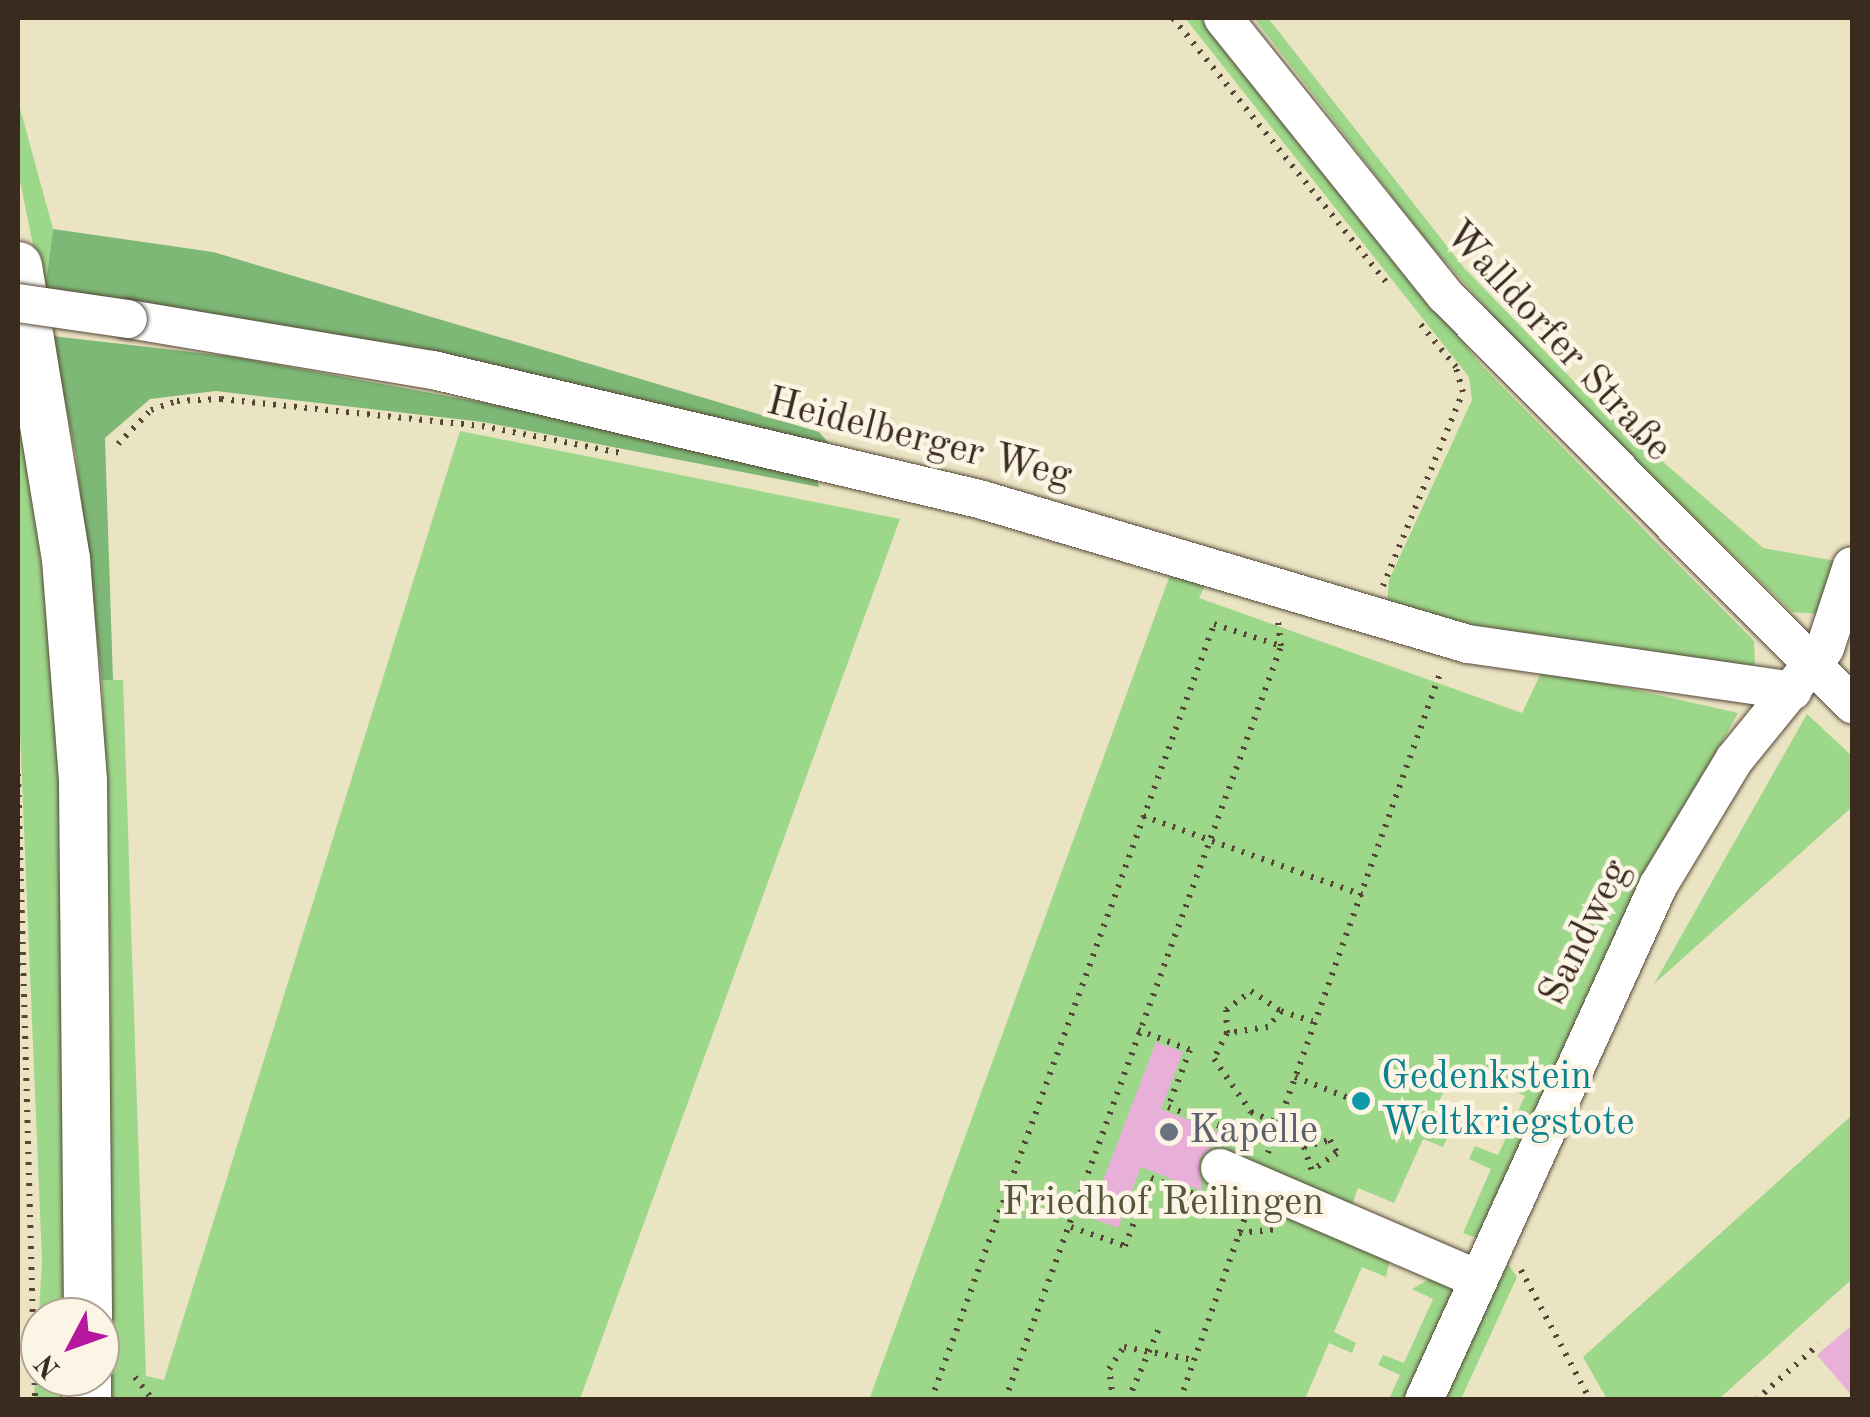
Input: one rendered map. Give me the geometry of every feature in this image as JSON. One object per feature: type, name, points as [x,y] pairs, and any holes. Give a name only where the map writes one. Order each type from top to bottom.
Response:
[{"type":"main road","points":[[18,266],[66,559],[84,782],[88,1297]]},
{"type":"street","name":"Walldorfer Straße","points":[[1223,18],[1446,296],[1829,686]]},
{"type":"street","name":"Heidelberger Weg","points":[[18,303],[434,370],[979,499],[1468,644],[1829,686]]},
{"type":"street","name":"Sandweg","points":[[1424,1400],[1658,886],[1734,760],[1829,686],[1832,634],[1852,566]]},
{"type":"street","points":[[1220,1168],[1478,1279]]},
{"type":"path","points":[[1173,18],[1397,295]]},
{"type":"path","points":[[1371,615],[1463,392],[1456,366],[1410,310]]},
{"type":"path","points":[[118,444],[151,410],[177,401],[221,399],[482,426],[638,456]]},
{"type":"path","points":[[931,1400],[1214,624],[1281,646]]},
{"type":"path","points":[[1005,1400],[1281,646],[1277,624]]},
{"type":"path","points":[[1180,1400],[1312,1021],[1362,895],[1438,680]]},
{"type":"path","points":[[18,774],[35,1400]]},
{"type":"path","points":[[1143,816],[1362,895]]},
{"type":"path","points":[[1278,1123],[1251,1112],[1214,1058],[1227,1032],[1226,1010],[1237,997],[1252,992],[1281,1011],[1312,1021]]},
{"type":"path","points":[[1227,1032],[1268,1027],[1281,1011]]},
{"type":"path","points":[[1071,1228],[1125,1246],[1151,1178],[1207,1199],[1234,1131],[1168,1107],[1190,1050],[1138,1030]]},
{"type":"path","points":[[1294,1078],[1351,1099]]},
{"type":"path","points":[[1304,1147],[1330,1140],[1337,1153],[1312,1170]]},
{"type":"path","points":[[1501,1234],[1590,1400]]},
{"type":"path","points":[[18,1255],[30,1257]]},
{"type":"path","points":[[1128,1400],[1159,1328]]},
{"type":"path","points":[[1114,1400],[1107,1384],[1120,1352],[1134,1344],[1194,1360]]},
{"type":"path","points":[[1756,1400],[1819,1344]]},
{"type":"path","points":[[135,1377],[154,1400]]},
{"type":"green space","points":[[1185,18],[1201,18],[1482,366],[1754,641],[1755,663],[1748,669],[1458,625],[1387,603],[1389,580],[1472,400],[1469,377]]},
{"type":"green space","points":[[1254,18],[1268,18],[1465,269],[1598,406],[1763,548],[1842,562],[1820,614],[1792,612],[1527,355],[1423,236]]},
{"type":"green space","points":[[18,101],[53,229],[44,299],[18,171]]},
{"type":"green space","points":[[53,229],[213,252],[819,432],[830,445],[44,299]]},
{"type":"green space","points":[[52,336],[235,357],[568,418],[815,471],[819,487],[483,422],[216,391],[150,399],[105,438],[113,680],[102,680],[76,456]]},
{"type":"green space","points":[[18,371],[64,753],[70,1297],[40,1297],[42,1261],[18,684]]},
{"type":"green space","points":[[460,431],[900,519],[580,1399],[105,1399],[120,1397],[120,1297],[107,1297],[111,995],[102,680],[123,680],[146,1376],[164,1380]]},
{"type":"green space","name":"Friedhof Reilingen","points":[[1174,564],[1210,574],[1199,598],[1522,713],[1543,669],[1738,713],[1645,881],[1482,1240],[1463,1233],[1491,1169],[1469,1159],[1475,1146],[1498,1155],[1525,1096],[1456,1064],[1429,1124],[1449,1134],[1443,1147],[1423,1139],[1394,1203],[1358,1188],[1343,1230],[1390,1260],[1386,1277],[1362,1267],[1334,1332],[1356,1343],[1352,1353],[1329,1343],[1305,1399],[869,1400]]},
{"type":"green space","points":[[1807,714],[1852,756],[1852,807],[1654,984]]},
{"type":"green space","points":[[1852,1115],[1852,1279],[1719,1399],[1607,1399],[1583,1357]]},
{"type":"green space","points":[[1505,1260],[1517,1277],[1461,1399],[1434,1400]]},
{"type":"green space","points":[[1435,1276],[1455,1290],[1413,1399],[1389,1399],[1400,1375],[1378,1365],[1383,1355],[1404,1363],[1433,1299],[1412,1289]]},
{"type":"green space","points":[[34,1397],[69,1397],[69,1399]]},
{"type":"building","name":"Kapelle","points":[[1156,1042],[1183,1052],[1161,1109],[1224,1134],[1199,1160],[1202,1191],[1141,1167],[1118,1228],[1089,1217]]},
{"type":"building","points":[[1852,1325],[1852,1396],[1817,1355]]},
{"type":"place","name":"Gedenkstein Weltkriegstote","points":[[1361,1101]]},
{"type":"place","name":"Kapelle","points":[[1169,1132]]}]
